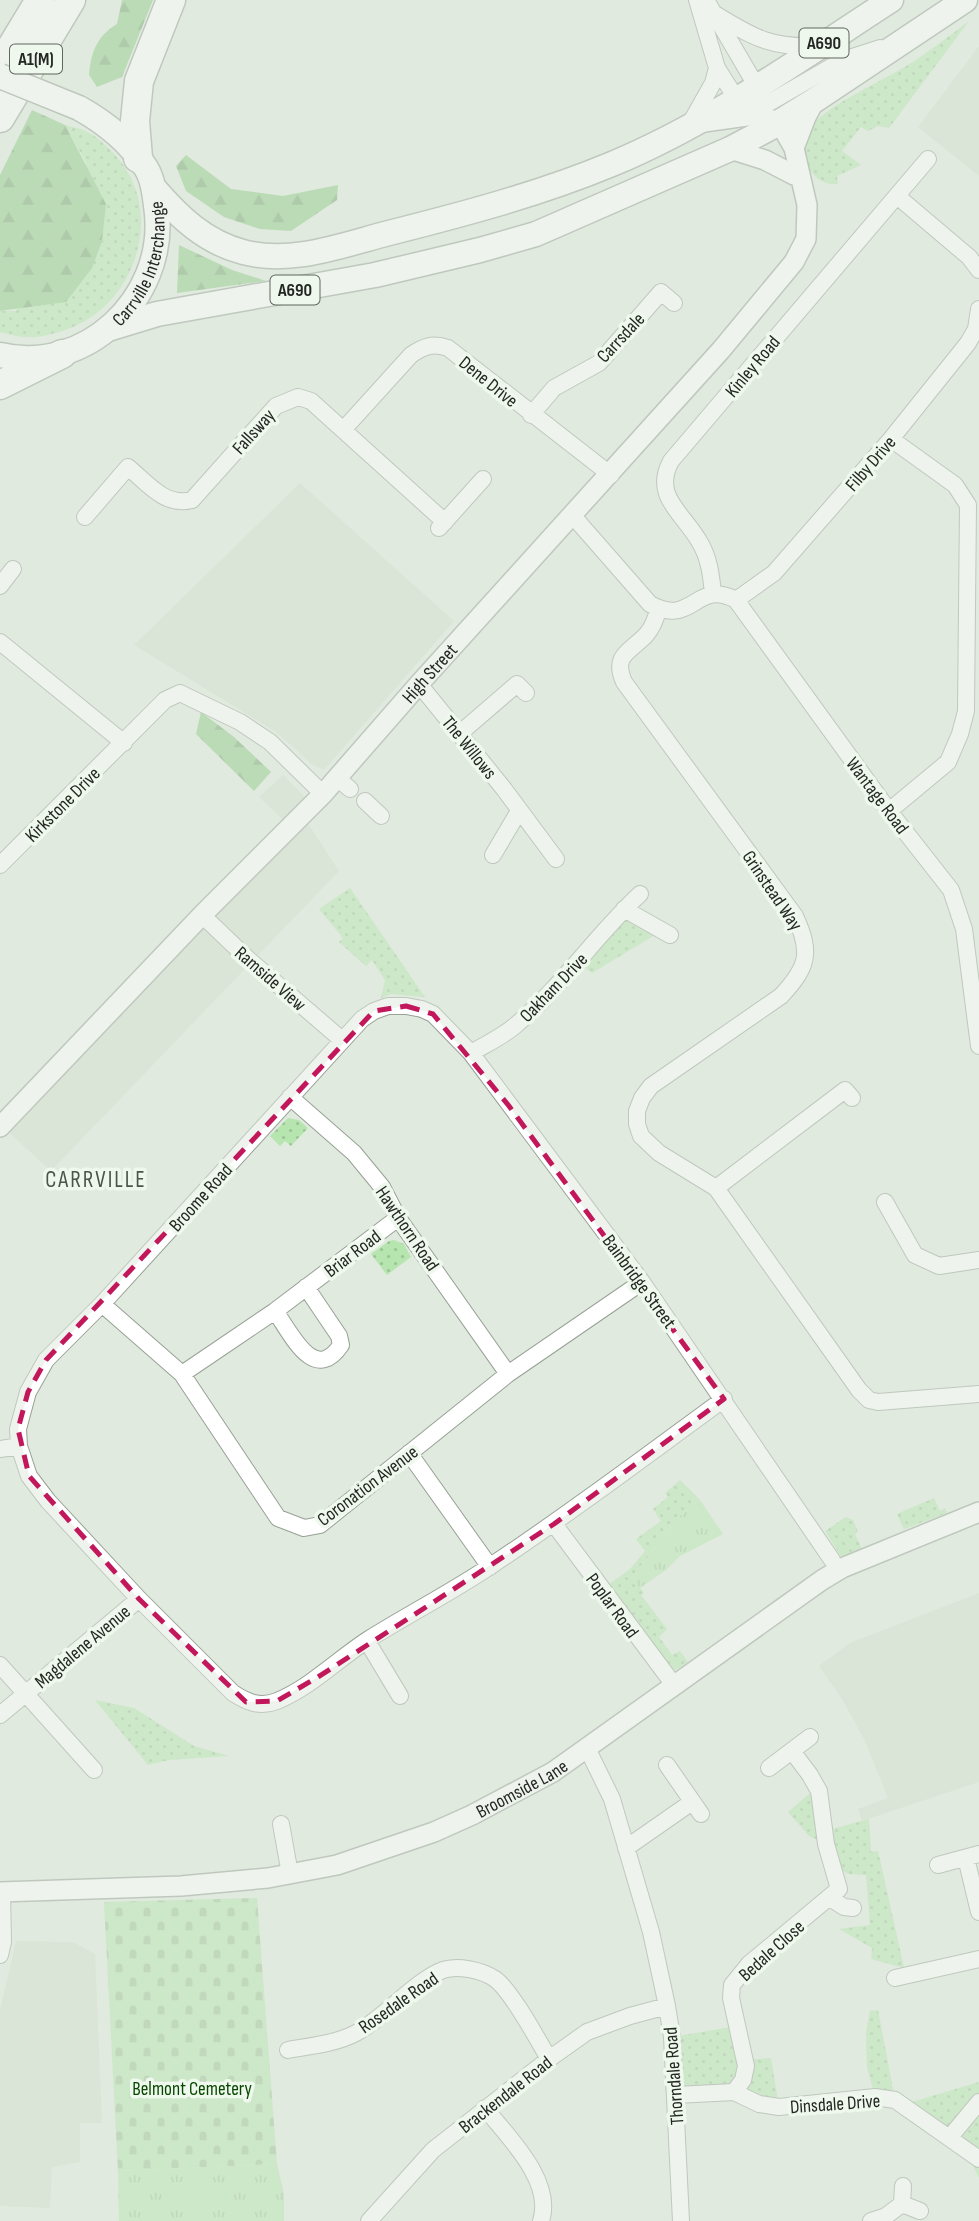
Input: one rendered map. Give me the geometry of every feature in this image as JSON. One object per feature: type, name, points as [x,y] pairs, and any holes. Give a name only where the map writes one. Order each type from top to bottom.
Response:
[{"type":"highway","name":"A1(M)","points":[[0,66],[40,0]]},
{"type":"highway","name":"A1(M)","points":[[0,118],[71,0]]},
{"type":"highway","points":[[138,159],[135,121],[139,81],[171,0]]},
{"type":"highway","name":"A690","points":[[111,328],[158,314],[375,275],[536,234],[730,149],[760,109],[819,46],[891,0]]},
{"type":"highway","name":"A690","points":[[154,188],[185,221],[219,243],[256,254],[295,256],[464,214],[548,188],[614,163],[690,125],[816,100],[965,0]]},
{"type":"highway","name":"Carrville Interchange","points":[[0,76],[79,108],[102,120],[122,138],[146,169],[154,188],[158,228],[152,266],[136,300],[111,328],[88,344],[62,354],[36,358],[0,355]]},
{"type":"highway","points":[[0,385],[62,354]]},
{"type":"street","points":[[697,0],[717,68],[760,109]]},
{"type":"street","points":[[710,6],[757,39],[785,46],[819,46]]},
{"type":"street","points":[[710,6],[799,183]]},
{"type":"street","points":[[760,109],[843,60],[909,39]]},
{"type":"street","points":[[690,125],[713,83],[717,68]]},
{"type":"street","points":[[794,148],[816,100]]},
{"type":"street","name":"High Street","points":[[0,1127],[202,915],[323,794],[343,784],[419,684],[611,475],[721,351],[794,262],[806,239],[808,213],[799,183],[794,148],[760,109]]},
{"type":"street","points":[[730,149],[765,160],[799,183]]},
{"type":"street","name":"Kinley Road","points":[[707,596],[711,570],[706,555],[699,540],[666,495],[663,482],[665,471],[928,159]]},
{"type":"street","points":[[897,196],[969,257],[979,270]]},
{"type":"street","name":"Carrsdale","points":[[531,415],[554,388],[598,363],[661,292],[674,303]]},
{"type":"street","name":"Filby Drive","points":[[736,600],[774,573],[891,439],[968,343],[976,328],[979,309]]},
{"type":"street","name":"Dene Drive","points":[[343,430],[411,355],[431,345],[448,348],[611,475]]},
{"type":"street","name":"Fallsway","points":[[85,517],[128,467],[167,500],[181,503],[192,500],[276,406],[298,397],[311,401],[442,525],[483,480]]},
{"type":"street","points":[[889,811],[948,762],[960,734],[965,711],[968,505],[955,485],[891,439]]},
{"type":"street","points":[[573,516],[650,604],[658,609],[671,612],[685,609],[707,596],[724,593],[736,600]]},
{"type":"street","points":[[0,586],[13,569]]},
{"type":"street","name":"Wantage Road","points":[[736,600],[889,811],[951,890],[964,929],[979,1046]]},
{"type":"street","name":"Grinstead Way","points":[[658,609],[655,622],[647,633],[624,653],[620,662],[620,673],[795,916],[805,937],[806,952],[798,974],[781,996],[651,1086],[640,1105],[637,1124],[640,1136],[659,1153],[716,1188],[859,1390],[869,1400],[878,1402],[979,1394]]},
{"type":"street","points":[[0,642],[124,743]]},
{"type":"street","name":"The Willows","points":[[419,684],[505,789],[556,859]]},
{"type":"street","points":[[459,734],[517,684],[526,693]]},
{"type":"street","name":"Kirkstone Drive","points":[[0,865],[165,700],[180,693],[240,722],[270,742],[323,794]]},
{"type":"street","points":[[365,801],[381,816]]},
{"type":"street","points":[[494,855],[520,811]]},
{"type":"street","name":"Oakham Drive","points":[[471,1054],[515,1027],[553,990],[640,894]]},
{"type":"street","points":[[624,909],[670,935]]},
{"type":"street","name":"Ramside View","points":[[202,915],[247,958],[342,1040]]},
{"type":"street","name":"Broome Road","points":[[433,1014],[406,1006],[388,1006],[362,1019],[102,1304],[46,1360],[29,1392],[18,1429],[19,1446],[29,1476],[48,1501],[139,1599],[233,1693],[246,1702],[262,1705],[277,1701],[318,1677],[367,1641],[554,1524],[724,1399]]},
{"type":"street","name":"Bainbridge Street","points":[[433,1014],[471,1054],[642,1282],[832,1560]]},
{"type":"street","points":[[716,1188],[845,1090],[852,1098]]},
{"type":"street","name":"Hawthorn Road","points":[[290,1097],[354,1153],[382,1187],[398,1218],[508,1374]]},
{"type":"street","points":[[885,1202],[915,1255],[939,1266],[979,1260]]},
{"type":"street","name":"Briar Road","points":[[182,1374],[275,1311],[398,1218]]},
{"type":"street","name":"Coronation Avenue","points":[[102,1304],[182,1374],[278,1518],[304,1528],[320,1525],[508,1374],[642,1282]]},
{"type":"street","name":"Briar Road","points":[[275,1311],[307,1356],[316,1361],[324,1360],[337,1351],[341,1345],[339,1336],[306,1287]]},
{"type":"street","points":[[0,1448],[19,1446]]},
{"type":"street","points":[[409,1453],[489,1567]]},
{"type":"street","name":"Broomside Lane","points":[[1,1892],[181,1886],[290,1874],[337,1865],[434,1832],[532,1785],[842,1568],[979,1512]]},
{"type":"street","name":"Poplar Road","points":[[554,1524],[674,1685]]},
{"type":"street","name":"Magdalene Avenue","points":[[0,1715],[139,1599]]},
{"type":"street","points":[[367,1641],[400,1697]]},
{"type":"street","points":[[0,1665],[25,1693]]},
{"type":"street","name":"Magdalene Avenue","points":[[25,1693],[94,1770]]},
{"type":"street","points":[[769,1768],[810,1737]]},
{"type":"street","points":[[587,1748],[612,1799],[626,1848],[697,1808],[667,1765]]},
{"type":"street","points":[[792,1751],[819,1791],[835,1893],[845,1907],[853,1908]]},
{"type":"street","points":[[281,1824],[290,1874]]},
{"type":"street","name":"Thorndale Road","points":[[626,1848],[651,1932],[672,2037],[681,2221]]},
{"type":"street","points":[[938,1865],[972,1856],[979,1912]]},
{"type":"street","points":[[0,1955],[3,1942],[1,1892]]},
{"type":"street","name":"Bedale Close","points":[[734,2092],[743,2080],[746,2066],[731,1998],[732,1985],[749,1964],[835,1893]]},
{"type":"street","points":[[895,1978],[979,1959]]},
{"type":"street","name":"Rosedale Road","points":[[288,2050],[327,2043],[354,2034],[444,1970],[464,1969],[480,1972],[496,1980],[549,2059]]},
{"type":"street","name":"Brackendale Road","points":[[369,2221],[433,2150],[549,2059],[587,2032],[667,2006]]},
{"type":"street","name":"Dinsdale Drive","points":[[676,2095],[734,2092],[759,2104],[779,2107],[875,2096],[895,2100],[979,2159]]},
{"type":"street","points":[[950,2137],[979,2102]]},
{"type":"street","points":[[485,2108],[520,2151],[537,2180],[544,2199],[541,2221]]},
{"type":"street","points":[[871,2221],[886,2216],[902,2204],[903,2186]]},
{"type":"street","points":[[902,2204],[920,2211]]},
{"type":"highlighted area","points":[[406,1006],[433,1014],[509,1106],[724,1399],[554,1524],[318,1677],[277,1701],[246,1702],[139,1599],[29,1476],[18,1429],[28,1392],[46,1360],[374,1011]]},
{"type":"shaded area","points":[[979,46],[979,176],[918,127]]},
{"type":"shaded area","points":[[300,483],[454,621],[324,770],[313,765],[276,732],[134,645]]},
{"type":"shaded area","points":[[283,775],[309,801],[303,816],[339,871],[51,1171],[4,1128],[291,827],[259,797]]},
{"type":"shaded area","points":[[979,1593],[979,1782],[862,1821],[858,1809],[888,1798],[864,1739],[842,1699],[819,1666],[850,1643]]},
{"type":"shaded area","points":[[16,1941],[73,1942],[95,1954],[102,2123],[80,2123],[80,2162],[52,2167],[50,2208],[0,2206],[0,2010]]},
{"type":"green space","points":[[122,0],[153,0],[122,77],[97,87],[89,75],[91,59],[100,39],[117,24]]},
{"type":"green space","points":[[969,21],[889,128],[878,126],[868,131],[861,127],[842,151],[861,165],[837,176],[838,184],[826,183],[816,177],[808,166],[805,148],[813,125],[843,101],[916,60]]},
{"type":"green space","points":[[32,110],[65,125],[106,204],[102,241],[92,268],[66,302],[0,311],[0,175]]},
{"type":"green space","points":[[65,125],[83,130],[100,141],[121,162],[134,184],[140,207],[141,232],[136,255],[127,278],[113,298],[95,315],[73,327],[38,337],[20,337],[0,332],[0,311],[16,311],[86,163]]},
{"type":"green space","points":[[186,155],[231,189],[283,196],[338,185],[337,200],[291,231],[260,229],[224,217],[186,191],[176,166]]},
{"type":"green space","points":[[179,245],[232,270],[266,281],[177,293]]},
{"type":"green space","points":[[201,712],[234,737],[271,772],[254,791],[196,734]]},
{"type":"green space","points":[[350,888],[425,997],[391,994],[381,998],[385,980],[372,960],[366,966],[339,942],[343,938],[319,909]]},
{"type":"green space","points":[[624,919],[655,935],[592,973],[584,967]]},
{"type":"green space","points":[[288,1118],[299,1120],[308,1128],[291,1146],[285,1141],[280,1146],[270,1136]]},
{"type":"green space","points":[[394,1240],[404,1244],[411,1257],[387,1275],[371,1254]]},
{"type":"green space","points":[[680,1480],[700,1500],[679,1517],[632,1577],[644,1593],[641,1595],[667,1629],[659,1637],[672,1655],[680,1651],[688,1662],[674,1669],[668,1667],[608,1585],[630,1569],[645,1551],[636,1539],[661,1521],[653,1509],[668,1497],[665,1493]]},
{"type":"green space","points":[[934,1498],[940,1511],[945,1508],[947,1513],[904,1529],[897,1514]]},
{"type":"green space","points":[[700,1500],[723,1534],[680,1556],[666,1570],[640,1588],[632,1577],[679,1517]]},
{"type":"green space","points":[[846,1517],[853,1520],[858,1532],[855,1534],[862,1549],[842,1558],[825,1531]]},
{"type":"green space","points":[[95,1700],[134,1708],[194,1746],[229,1756],[169,1760],[148,1765]]},
{"type":"green space","points":[[809,1794],[832,1829],[869,1819],[871,1852],[878,1851],[904,1968],[871,1959],[872,1948],[839,1929],[870,1925],[866,1875],[848,1874],[841,1870],[826,1844],[809,1836],[788,1812]]},
{"type":"green space","name":"Belmont Cemetery","points":[[257,1898],[277,2164],[118,2171],[104,1902]]},
{"type":"green space","points":[[878,2010],[895,2100],[875,2097],[867,2067],[866,2032],[870,2011]]},
{"type":"green space","points":[[737,2026],[744,2060],[771,2058],[779,2107],[734,2092],[676,2095],[672,2037]]},
{"type":"green space","points":[[979,2082],[979,2178],[965,2149],[902,2105]]},
{"type":"green space","points":[[277,2164],[284,2194],[284,2221],[119,2221],[118,2171]]},
{"type":"green space","points":[[209,2181],[210,2207],[166,2208],[165,2183]]},
{"type":"district","name":"CARRVILLE","points":[[96,1179]]}]
